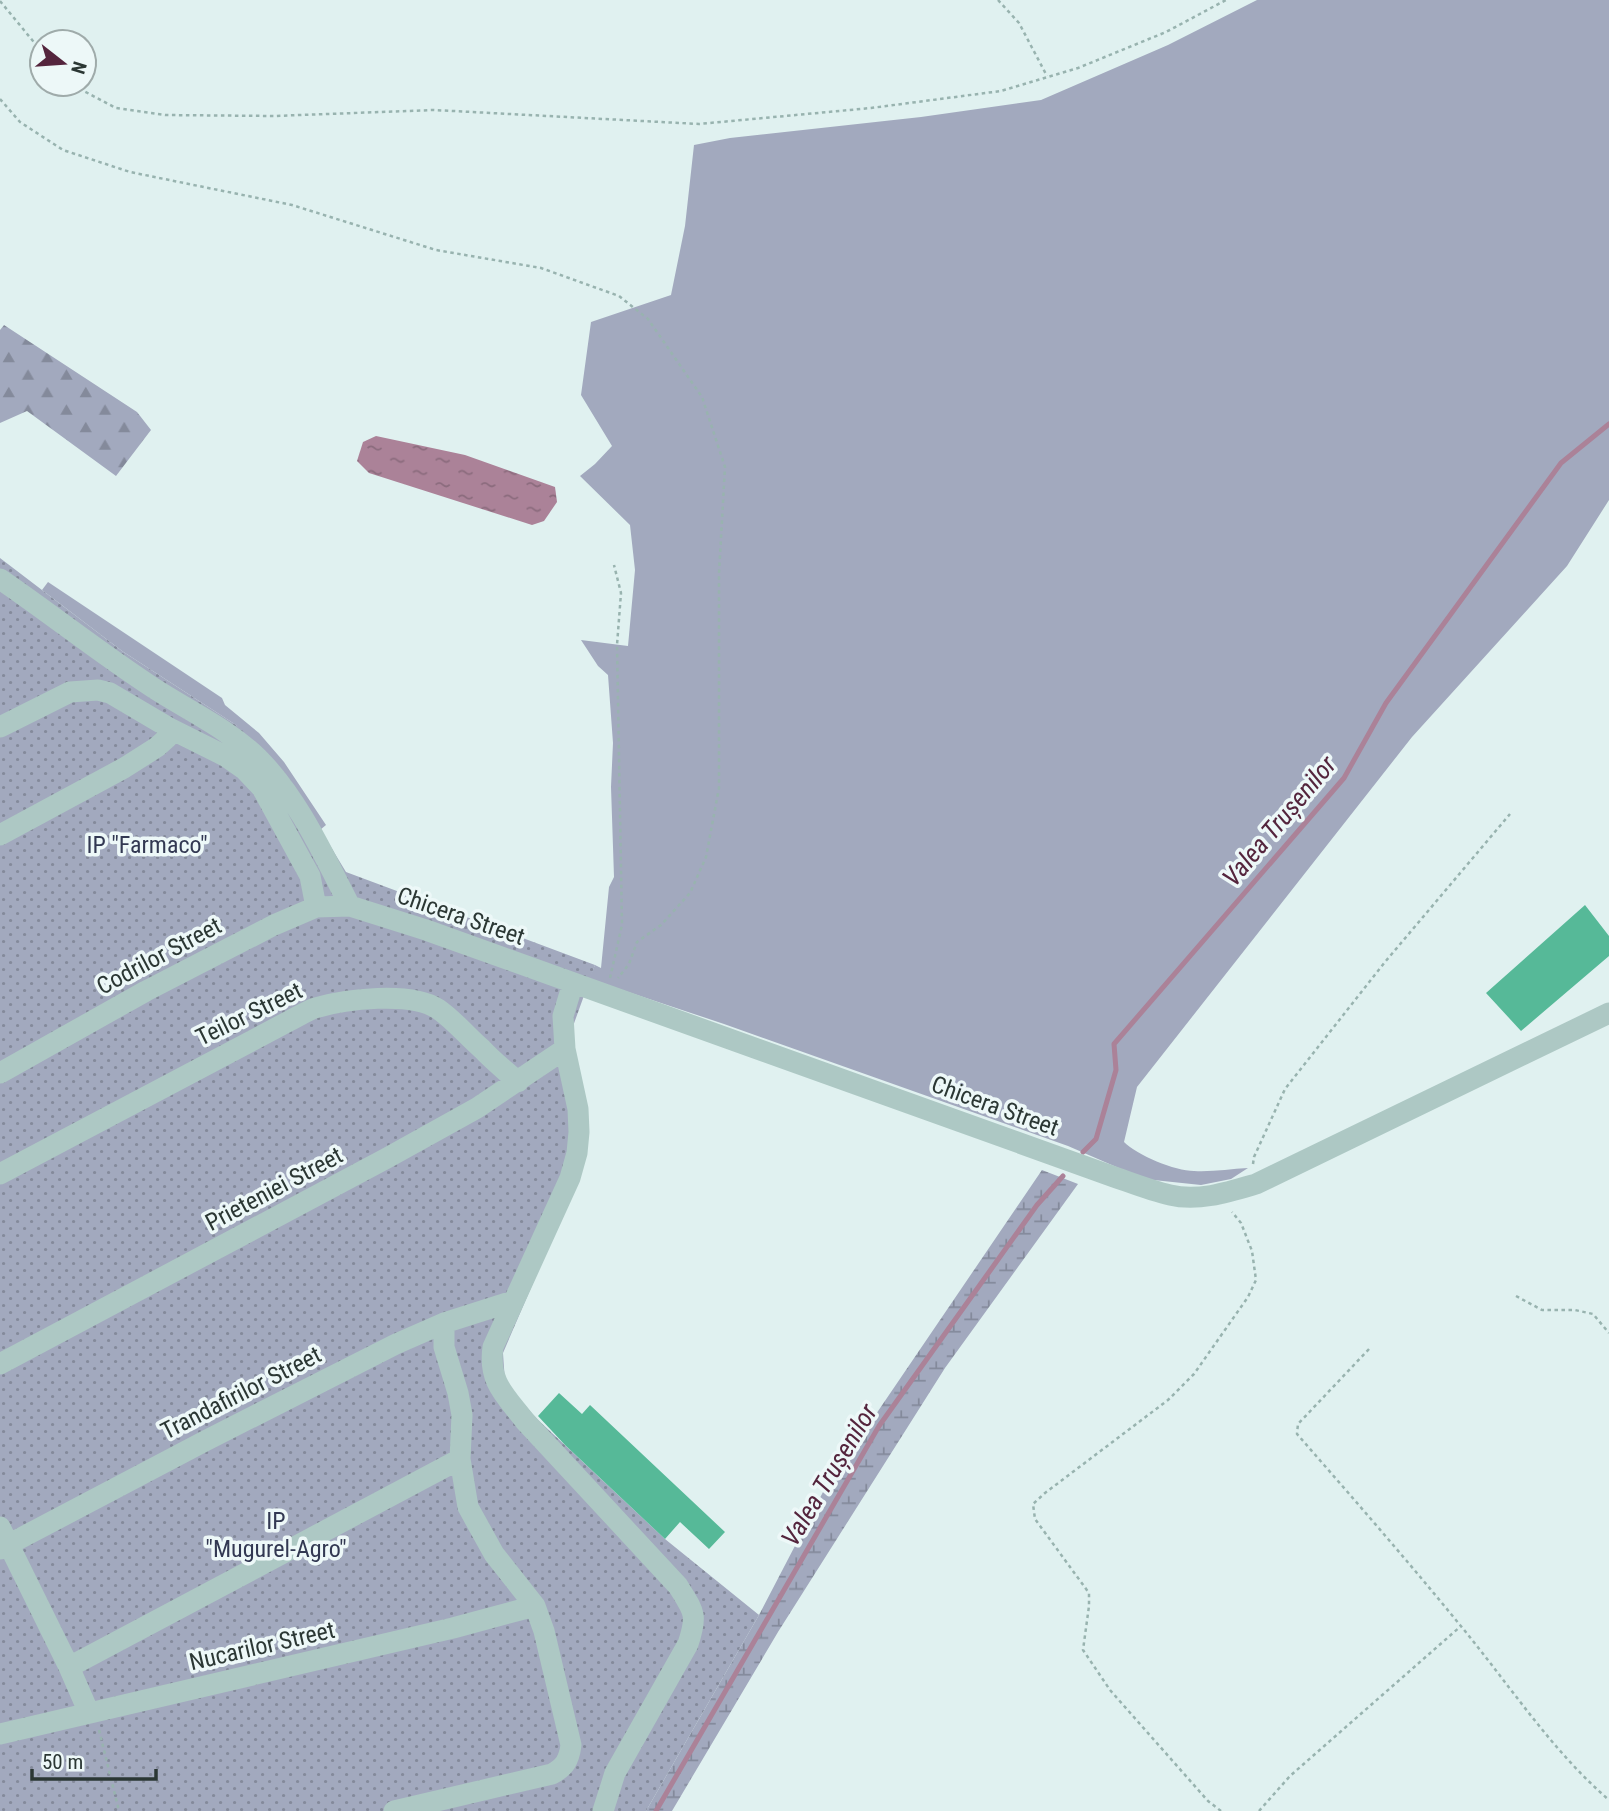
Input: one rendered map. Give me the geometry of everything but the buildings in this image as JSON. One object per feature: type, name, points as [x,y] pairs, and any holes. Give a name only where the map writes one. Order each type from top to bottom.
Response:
[{"type":"street","points":[[0,579],[150,686],[226,733],[257,757],[281,785],[316,839],[350,906]]},
{"type":"street","points":[[0,727],[70,692],[98,690],[110,693],[171,729],[225,756],[245,770],[262,788],[310,876],[316,907]]},
{"type":"street","points":[[0,835],[124,768],[157,747],[167,738],[171,729]]},
{"type":"street","name":"Chicera Street","points":[[350,906],[426,930],[1171,1196],[1220,1195],[1252,1185],[1609,1013]]},
{"type":"street","name":"Codrilor Street","points":[[0,1073],[157,985],[274,925],[316,907],[350,906]]},
{"type":"street","points":[[573,983],[563,1016],[565,1049],[578,1109],[577,1153],[570,1178],[493,1347],[493,1376],[525,1421],[678,1586],[693,1610],[694,1627],[688,1644],[615,1773],[603,1811]]},
{"type":"street","name":"Teilor Street","points":[[0,1174],[291,1020],[314,1009],[339,1003],[393,999],[435,1007],[518,1082]]},
{"type":"street","name":"Prieteniei Street","points":[[0,1363],[477,1108],[565,1049]]},
{"type":"street","name":"Trandafirilor Street","points":[[3,1540],[384,1350],[444,1323],[513,1301]]},
{"type":"street","points":[[394,1811],[552,1774],[568,1762],[571,1745],[544,1631],[535,1606],[494,1554],[468,1507],[460,1459],[461,1415],[458,1393],[444,1347],[444,1323]]},
{"type":"street","points":[[69,1667],[460,1459]]},
{"type":"street","points":[[3,1540],[69,1667],[89,1713]]},
{"type":"street","name":"Nucarilor Street","points":[[0,1734],[453,1628],[535,1606]]},
{"type":"path","points":[[998,0],[1018,23],[1048,77]]},
{"type":"path","points":[[98,98],[116,107],[165,115],[274,116],[434,110],[699,124],[871,108],[1001,91],[1077,68],[1166,32],[1226,0]]},
{"type":"path","points":[[0,1],[28,35]]},
{"type":"path","points":[[0,99],[20,122],[63,150],[130,172],[292,205],[436,250],[541,268],[619,296],[648,319],[702,397],[725,467],[719,573],[719,788],[706,857],[691,893],[661,925],[637,942],[629,964],[606,995]]},
{"type":"path","points":[[606,995],[622,925],[617,645],[621,593],[614,565]]},
{"type":"path","points":[[1252,1185],[1254,1157],[1284,1089],[1385,961],[1510,814]]},
{"type":"path","points":[[1220,1195],[1241,1223],[1252,1251],[1256,1280],[1248,1297],[1194,1374],[1168,1400],[1033,1504],[1035,1519],[1089,1593],[1083,1650],[1110,1690],[1208,1801],[1221,1811]]},
{"type":"path","points":[[1516,1296],[1542,1310],[1574,1310],[1593,1314],[1609,1333]]},
{"type":"path","points":[[1369,1349],[1298,1424],[1297,1434],[1461,1626],[1535,1721],[1609,1800]]},
{"type":"path","points":[[1259,1811],[1290,1776],[1461,1626]]},
{"type":"path","points":[[89,1713],[96,1718],[119,1811]]},
{"type":"green space","points":[[1257,0],[1609,0],[1609,500],[1567,566],[1412,737],[1137,1087],[1124,1142],[1130,1147],[1157,1161],[1186,1170],[1248,1168],[1231,1179],[1201,1185],[1144,1179],[1068,1146],[589,979],[595,965],[601,968],[609,887],[614,877],[611,787],[613,743],[608,675],[598,666],[581,640],[628,646],[635,570],[630,525],[580,476],[612,446],[581,395],[591,322],[671,295],[685,226],[694,145],[730,138],[921,117],[1041,100],[1168,45]]},
{"type":"green space","points":[[4,325],[137,412],[151,430],[116,476],[27,411],[0,423],[0,330]]},
{"type":"green space","name":"IP \"Mugurel-Agro\"","points":[[0,558],[122,651],[236,725],[266,749],[289,778],[346,872],[595,965],[572,1029],[582,1169],[503,1353],[505,1382],[536,1418],[665,1539],[759,1615],[646,1811],[0,1811]]},
{"type":"green space","points":[[48,582],[222,698],[225,705],[259,733],[284,762],[326,825],[320,830],[236,725],[122,651],[42,590]]},
{"type":"green space","points":[[1042,1170],[1078,1184],[945,1368],[778,1632],[672,1811],[646,1811],[759,1615],[823,1492]]},
{"type":"water","points":[[376,436],[465,455],[555,487],[557,502],[544,521],[532,525],[369,473],[357,461],[363,442]]},
{"type":"waterway","name":"Valea Trușenilor","points":[[1083,1152],[1096,1139],[1116,1070],[1114,1044],[1344,778],[1386,703],[1561,463],[1609,424]]},
{"type":"waterway","name":"Valea Trușenilor","points":[[656,1811],[879,1426],[1037,1205],[1063,1176]]},
{"type":"park label","name":"IP \"Farmaco\"","points":[[147,845]]}]
